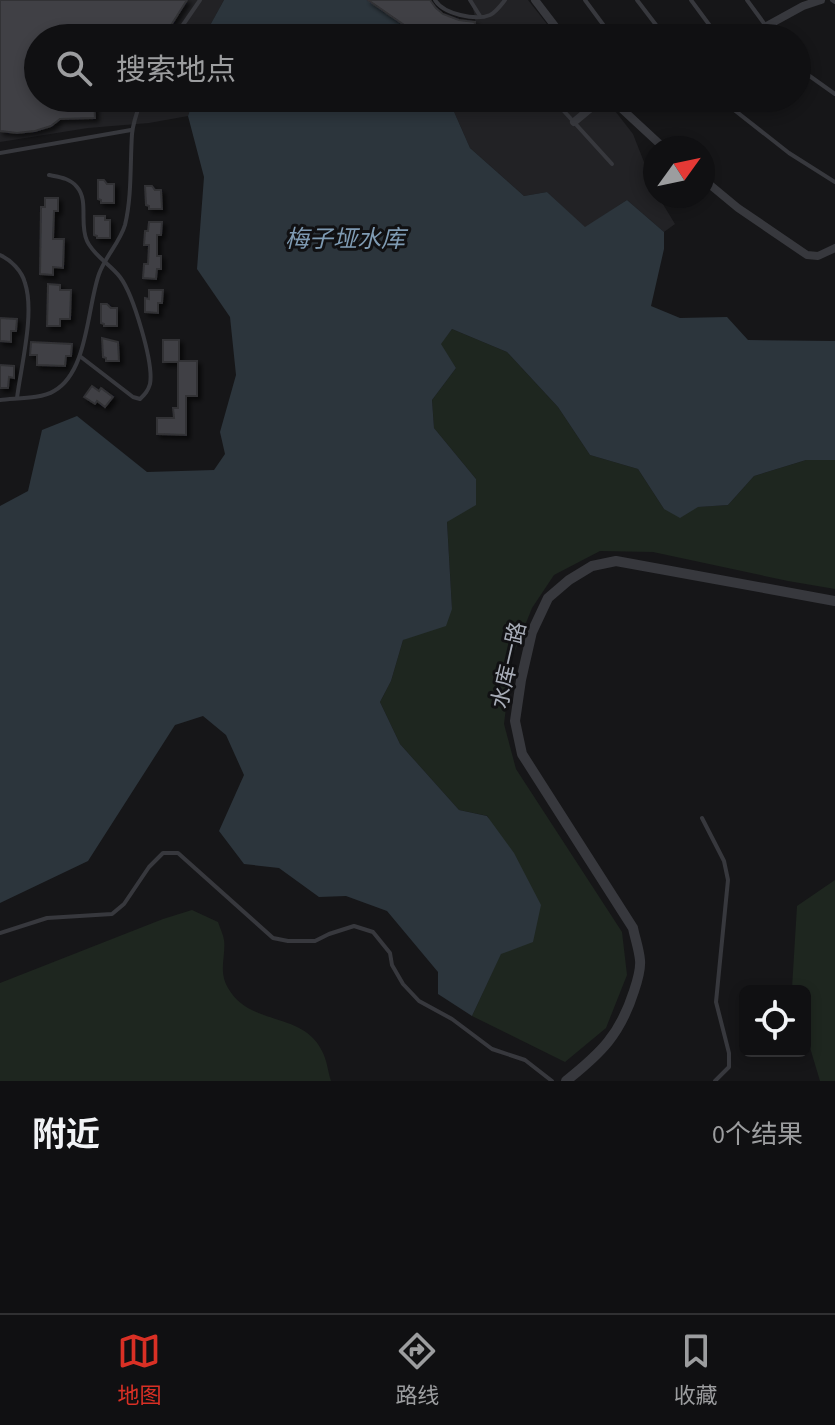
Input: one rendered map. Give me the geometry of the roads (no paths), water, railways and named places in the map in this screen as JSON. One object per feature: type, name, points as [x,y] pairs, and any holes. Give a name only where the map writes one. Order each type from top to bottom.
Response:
[{"type":"street","points":[[535,0],[553,24]]},
{"type":"street","points":[[770,24],[821,0]]},
{"type":"street","points":[[574,122],[586,112]]},
{"type":"street","points":[[625,112],[651,136]]},
{"type":"street","points":[[715,189],[807,255],[818,256],[835,248]]},
{"type":"street","name":"水库一路","points":[[566,1081],[614,1037],[636,986],[640,962],[633,928],[522,754],[515,721],[521,680],[532,632],[548,598],[592,566],[616,561],[835,601]]},
{"type":"lane","points":[[184,24],[200,0]]},
{"type":"lane","points":[[435,0],[446,11],[466,17],[489,16],[505,0]]},
{"type":"lane","points":[[470,0],[480,16]]},
{"type":"lane","points":[[585,0],[603,24]]},
{"type":"lane","points":[[637,0],[655,24]]},
{"type":"lane","points":[[691,0],[709,24]]},
{"type":"lane","points":[[747,0],[765,24]]},
{"type":"lane","points":[[811,77],[835,94]]},
{"type":"lane","points":[[0,400],[54,392],[69,378],[81,357],[99,274],[124,228],[130,191],[132,130],[138,112]]},
{"type":"lane","points":[[565,112],[612,164]]},
{"type":"lane","points":[[737,112],[789,153],[835,182]]},
{"type":"lane","points":[[0,153],[132,130]]},
{"type":"lane","points":[[49,175],[67,179],[76,185],[83,196],[84,236],[128,289],[150,371],[147,392],[140,399],[133,397],[81,357]]},
{"type":"lane","points":[[0,255],[20,271],[27,295],[28,324],[17,398]]},
{"type":"lane","points":[[702,818],[724,861],[728,880],[716,1002],[729,1053],[729,1067],[715,1081]]},
{"type":"lane","points":[[0,933],[47,918],[112,914],[124,904],[149,867],[163,853],[178,853],[273,938],[315,941],[354,926],[373,932],[390,953],[392,965],[403,984],[419,1001],[452,1019],[492,1049],[525,1060],[552,1081]]},
{"type":"water","points":[[224,0],[368,0],[403,24],[211,24]]},
{"type":"water","name":"梅子垭水库","points":[[189,112],[454,112],[470,148],[524,196],[547,192],[585,227],[627,200],[664,232],[664,249],[651,306],[680,318],[727,317],[748,340],[835,341],[835,460],[806,460],[754,476],[728,505],[698,507],[680,518],[664,509],[638,469],[590,455],[558,407],[507,352],[452,329],[441,344],[456,368],[432,400],[434,428],[476,479],[476,505],[447,522],[452,609],[446,626],[403,640],[391,681],[380,702],[400,744],[459,810],[487,816],[514,853],[541,905],[533,942],[501,954],[472,1016],[438,994],[438,972],[387,911],[346,896],[319,897],[279,868],[244,864],[219,831],[244,775],[226,735],[203,716],[175,725],[88,861],[0,903],[0,506],[28,491],[42,430],[77,416],[147,472],[214,470],[225,454],[220,432],[236,375],[230,317],[197,269],[204,177]]}]
